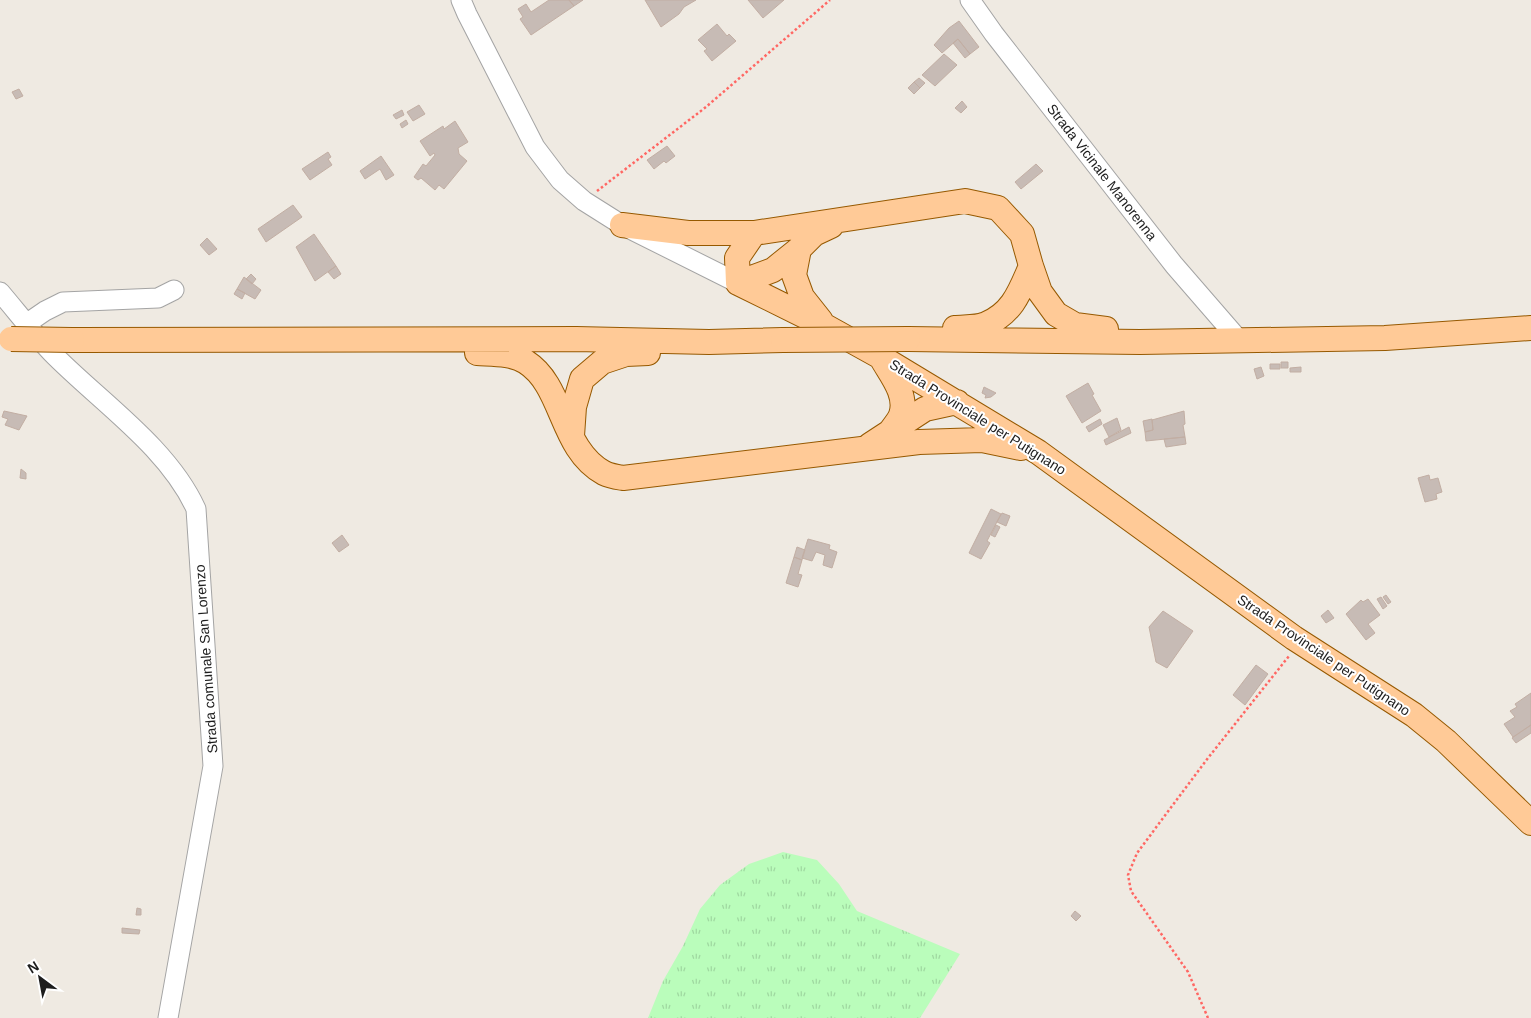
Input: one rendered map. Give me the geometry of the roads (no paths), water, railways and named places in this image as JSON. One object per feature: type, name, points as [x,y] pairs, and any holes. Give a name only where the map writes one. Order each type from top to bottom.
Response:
[{"type":"main road","points":[[622,225],[688,233],[754,233],[965,201],[998,208],[1022,234],[1040,292],[1056,314],[1075,325],[1117,331],[1140,342]]},
{"type":"main road","points":[[754,233],[737,258],[738,283],[773,270],[814,234],[841,221]]},
{"type":"main road","points":[[799,249],[794,275],[802,298],[825,326]]},
{"type":"main road","points":[[911,340],[946,329],[986,325],[1010,309],[1021,290],[1031,266]]},
{"type":"main road","name":"Strada Provinciale per Putignano","points":[[738,283],[825,326],[879,356],[1038,452],[1301,642],[1414,716],[1446,741],[1531,823]]},
{"type":"main road","points":[[12,334],[72,340],[576,339],[709,342],[911,340],[1140,342],[1385,338],[1531,328]]},
{"type":"main road","points":[[431,340],[458,353],[504,354],[526,362],[545,380],[572,437],[586,459],[605,474],[623,478],[919,442],[982,440],[1038,452]]},
{"type":"main road","points":[[572,437],[574,407],[582,379],[602,362],[626,354],[670,352],[709,342]]},
{"type":"main road","points":[[879,356],[896,382],[902,398],[901,415],[889,433]]},
{"type":"main road","points":[[865,448],[925,409],[957,402]]},
{"type":"main road","points":[[919,442],[941,427],[957,402]]},
{"type":"street","name":"Strada Provinciale per Putignano","points":[[461,0],[535,148],[560,180],[584,201],[622,225],[738,283]]},
{"type":"street","name":"Strada Vicinale Manorenna","points":[[970,0],[994,34],[1174,265],[1239,340]]},
{"type":"street","points":[[12,334],[45,311],[63,302],[158,298],[174,290]]},
{"type":"street","name":"Strada comunale San Lorenzo","points":[[0,292],[12,334],[52,353],[154,449],[176,474],[196,509],[213,766],[168,1018]]}]
